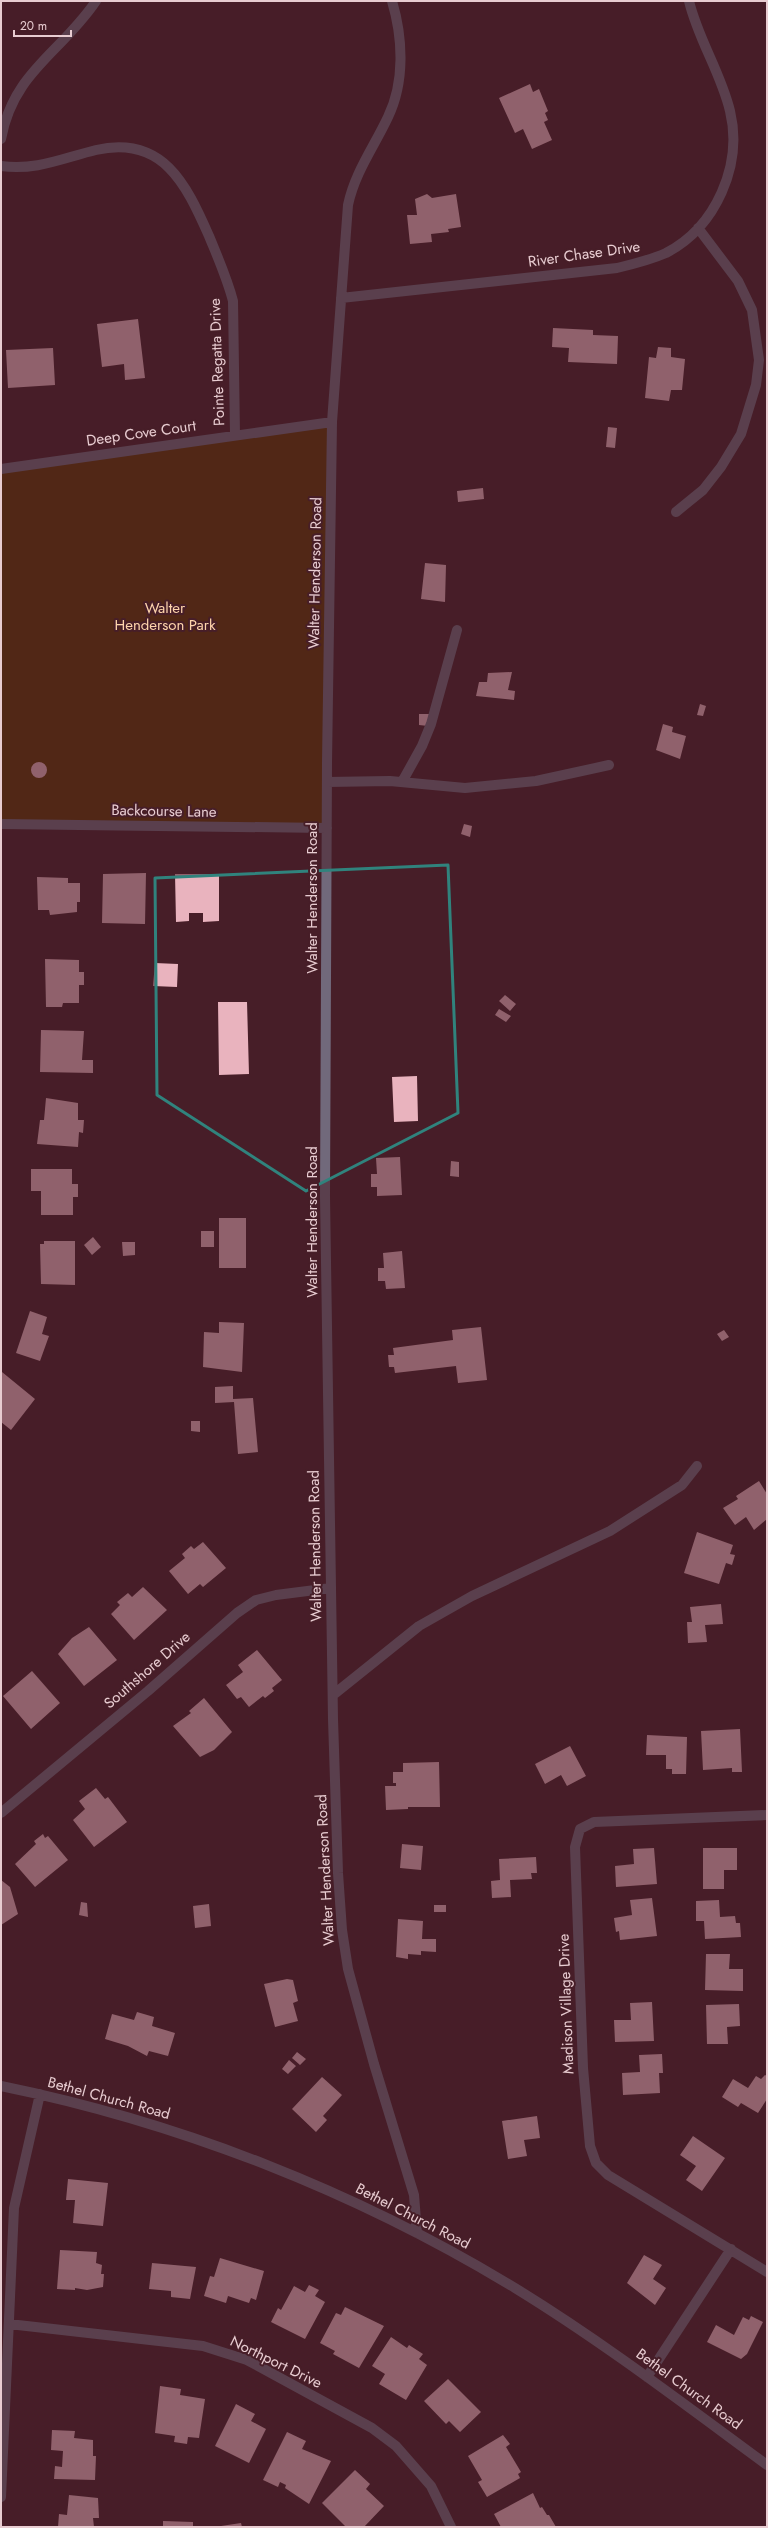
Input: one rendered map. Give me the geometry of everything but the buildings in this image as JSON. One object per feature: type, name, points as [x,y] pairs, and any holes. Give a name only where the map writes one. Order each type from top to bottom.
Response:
[{"type":"street","points":[[1,139],[4,122],[12,100],[28,76],[70,33],[96,1]]},
{"type":"street","name":"Walter Henderson Road","points":[[392,1],[399,36],[400,62],[396,98],[388,117],[361,166],[353,184],[349,200],[332,422],[327,782],[325,1196],[333,1695],[338,1874],[342,1930],[348,1969],[374,2064],[414,2195],[417,2233]]},
{"type":"street","name":"River Chase Drive","points":[[341,298],[617,268],[652,259],[668,252],[698,228],[709,215],[724,187],[733,155],[734,133],[725,96],[689,1]]},
{"type":"street","name":"Pointe Regatta Drive","points":[[1,166],[26,168],[53,164],[96,150],[120,147],[140,151],[159,160],[173,170],[199,215],[228,282],[233,301],[235,434]]},
{"type":"street","points":[[676,512],[703,490],[721,468],[741,434],[756,385],[759,360],[752,310],[738,282],[698,228]]},
{"type":"street","name":"Deep Cove Court","points":[[1,469],[235,434],[332,422]]},
{"type":"street","points":[[402,782],[422,746],[458,630]]},
{"type":"street","points":[[327,782],[402,782],[465,788],[536,782],[609,765]]},
{"type":"street","name":"Backcourse Lane","points":[[1,824],[327,828]]},
{"type":"street","points":[[333,1695],[419,1626],[472,1596],[610,1531],[682,1485],[697,1466]]},
{"type":"street","name":"Southshore Drive","points":[[1,1813],[148,1691],[237,1613],[256,1600],[276,1595],[331,1588]]},
{"type":"street","name":"Madison Village Drive","points":[[767,1815],[594,1822],[580,1829],[575,1846],[583,2068],[590,2146],[596,2163],[608,2175],[767,2272]]},
{"type":"street","name":"Bethel Church Road","points":[[1,2086],[40,2094],[126,2116],[193,2137],[347,2199],[417,2233],[514,2288],[586,2333],[767,2465]]},
{"type":"street","points":[[1,2497],[14,2208],[40,2094]]},
{"type":"street","points":[[648,2377],[731,2249]]},
{"type":"street","name":"Northport Drive","points":[[9,2324],[203,2346],[246,2360],[372,2428],[396,2446],[430,2486],[451,2527]]},
{"type":"highlighted area","points":[[448,865],[458,1113],[306,1191],[157,1095],[155,878]]},
{"type":"green space","name":"Walter Henderson Park","points":[[332,423],[326,827],[1,823],[1,470]]}]
